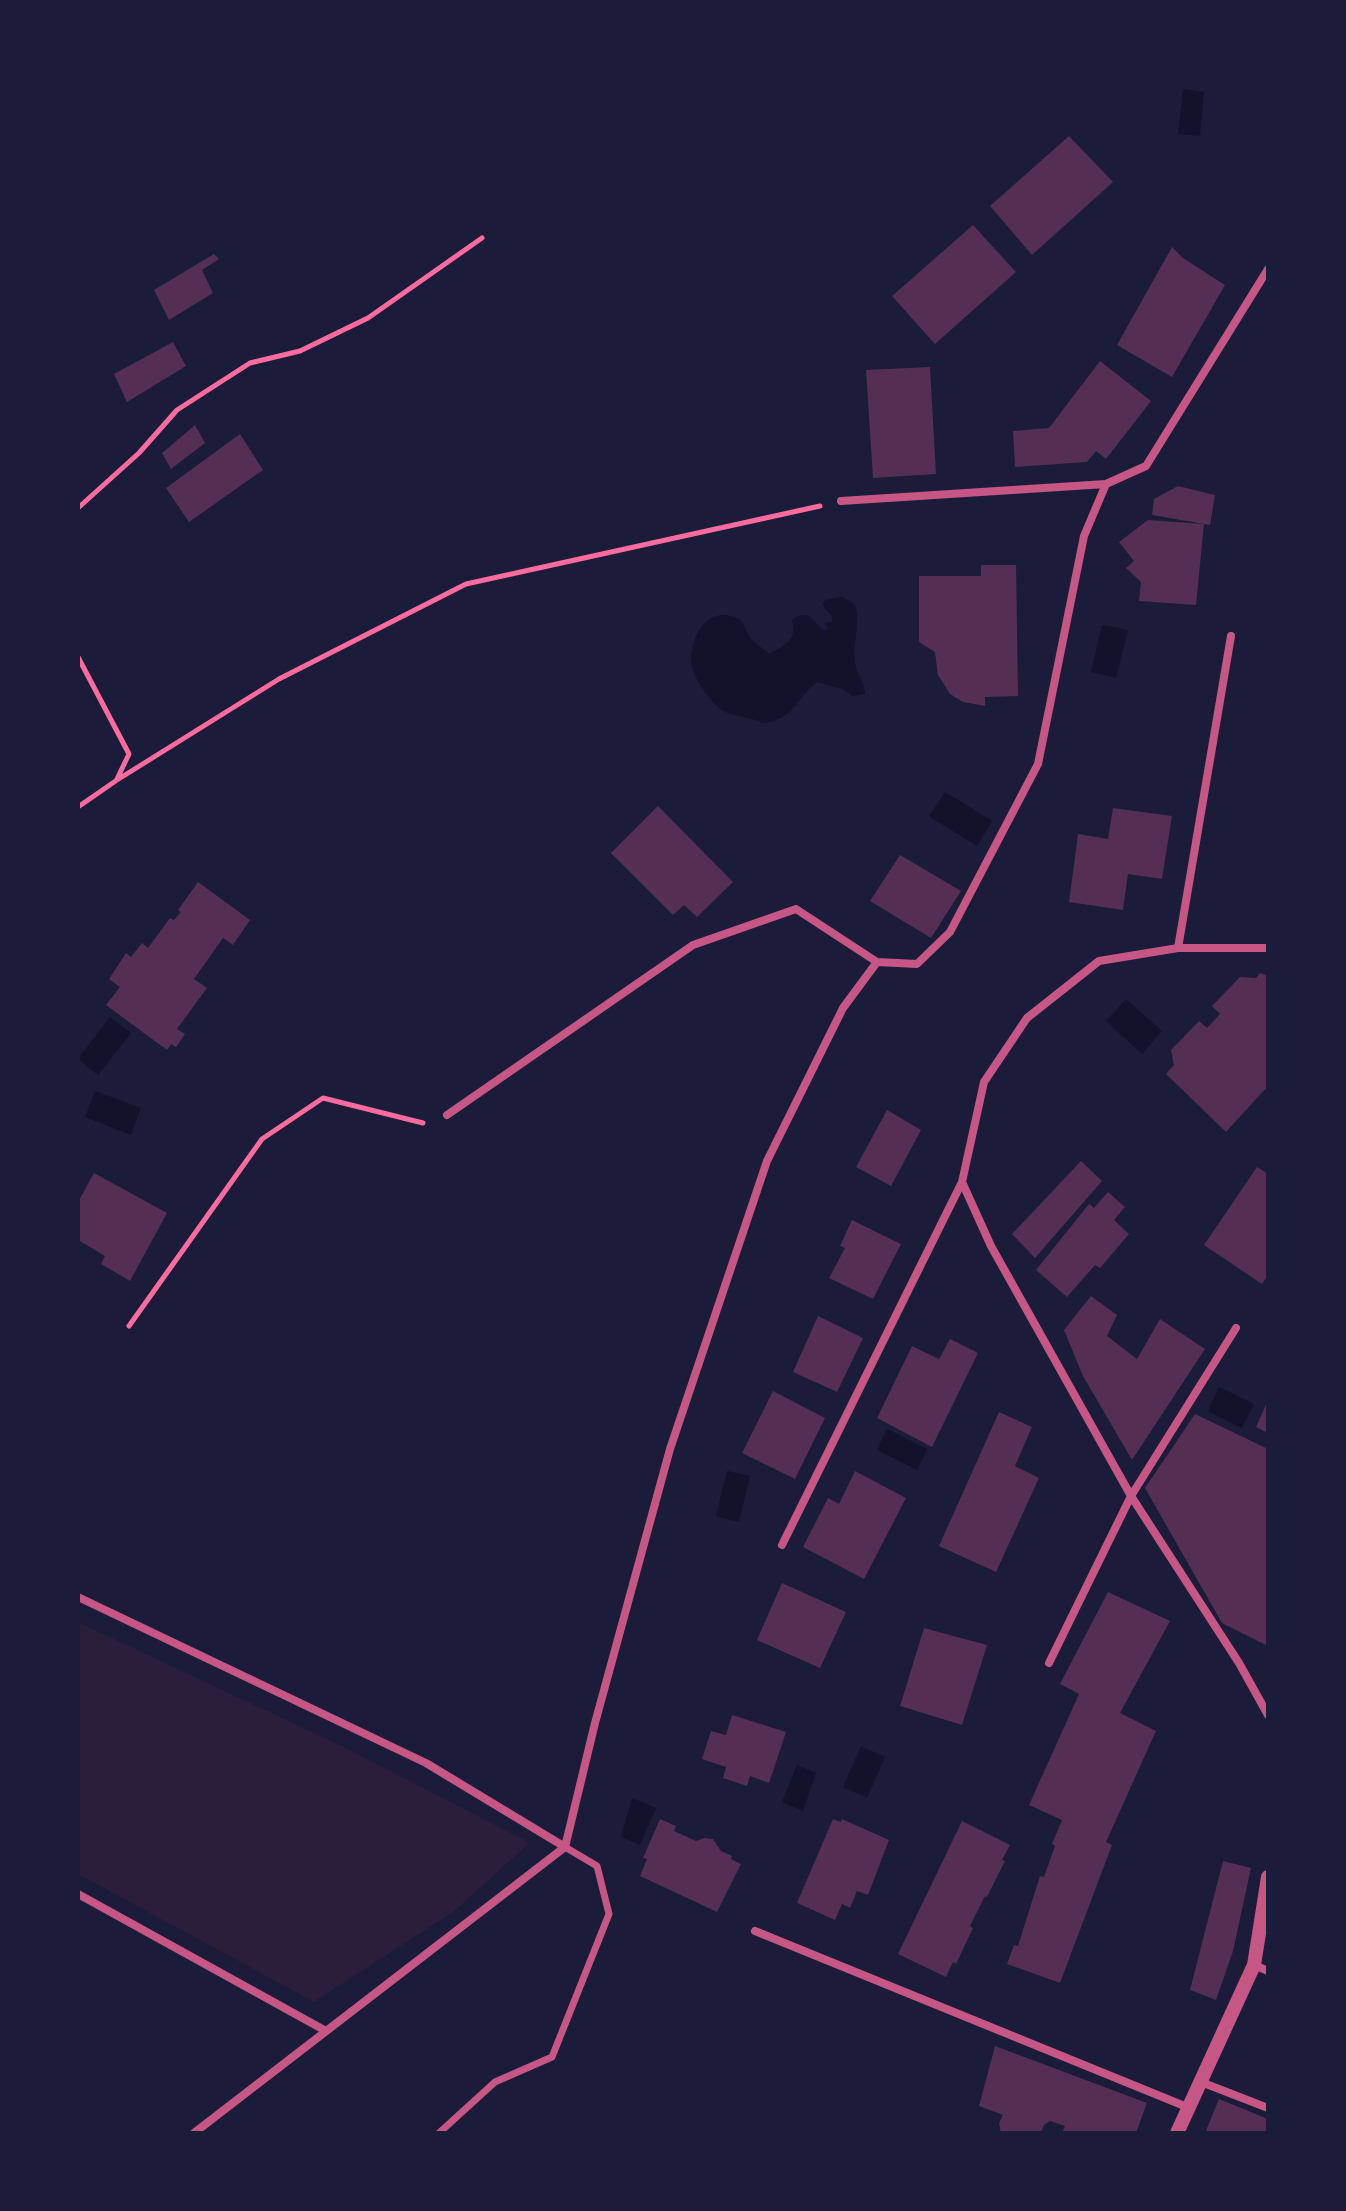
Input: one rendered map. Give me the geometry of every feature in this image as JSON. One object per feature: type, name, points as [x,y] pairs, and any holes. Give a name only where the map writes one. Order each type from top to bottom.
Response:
[{"type":"street","points":[[841,501],[1106,484],[1146,466],[1268,269]]},
{"type":"street","points":[[447,1115],[693,945],[796,909],[877,962],[917,964],[950,932],[1038,764],[1084,536],[1106,484]]},
{"type":"street","points":[[1178,948],[1231,636]]},
{"type":"street","points":[[782,1545],[962,1182],[984,1082],[1027,1018],[1099,961],[1178,948],[1268,948]]},
{"type":"street","points":[[194,2133],[565,1847],[595,1723],[670,1449],[767,1161],[843,1008],[877,962]]},
{"type":"street","points":[[962,1182],[991,1246],[1131,1496],[1239,1663],[1268,1715]]},
{"type":"street","points":[[1049,1663],[1131,1496],[1236,1328]]},
{"type":"street","points":[[78,1597],[426,1763],[597,1866],[609,1914],[552,2057],[495,2082],[439,2133]]},
{"type":"street","points":[[1177,2133],[1254,1965],[1267,1884]]},
{"type":"street","points":[[78,1894],[326,2031]]},
{"type":"street","points":[[755,1931],[1187,2107]]},
{"type":"street","points":[[1254,1965],[1268,1971]]},
{"type":"street","points":[[1201,2082],[1268,2108]]},
{"type":"path","points":[[78,508],[139,453],[177,410],[250,363],[300,351],[368,318],[482,238]]},
{"type":"path","points":[[78,807],[279,679],[466,584],[841,501]]},
{"type":"path","points":[[78,657],[129,754],[117,780]]},
{"type":"path","points":[[129,1326],[262,1139],[323,1098],[422,1124],[447,1115]]},
{"type":"shaded area","points":[[1183,89],[1204,92],[1200,136],[1178,134]]},
{"type":"shaded area","points":[[842,597],[856,609],[855,663],[865,694],[853,696],[842,689],[817,682],[788,713],[763,723],[722,710],[701,686],[693,670],[692,653],[696,636],[706,622],[724,615],[740,619],[751,639],[769,654],[789,641],[793,632],[792,620],[798,616],[808,615],[824,631],[828,629],[826,623],[832,622],[832,616],[824,608],[823,602]]},
{"type":"shaded area","points":[[1102,625],[1128,630],[1116,678],[1091,672]]},
{"type":"shaded area","points":[[945,792],[992,821],[977,846],[929,816]]},
{"type":"shaded area","points":[[1126,999],[1162,1031],[1142,1054],[1106,1021]]},
{"type":"shaded area","points":[[110,1017],[131,1033],[98,1075],[78,1059]]},
{"type":"shaded area","points":[[95,1091],[141,1108],[131,1135],[85,1117]]},
{"type":"shaded area","points":[[1219,1387],[1254,1404],[1242,1428],[1208,1411]]},
{"type":"shaded area","points":[[887,1429],[927,1449],[917,1470],[877,1450]]},
{"type":"shaded area","points":[[727,1471],[750,1476],[739,1522],[716,1516]]},
{"type":"shaded area","points":[[78,1622],[344,1747],[530,1843],[453,1912],[314,2002],[78,1874]]},
{"type":"shaded area","points":[[861,1746],[885,1757],[867,1798],[843,1787]]},
{"type":"shaded area","points":[[797,1765],[816,1773],[803,1811],[782,1802]]},
{"type":"shaded area","points":[[632,1798],[656,1808],[640,1845],[621,1837]]},
{"type":"building","points":[[1069,136],[1113,182],[1032,255],[990,206]]},
{"type":"building","points":[[973,225],[1016,272],[935,344],[892,296]]},
{"type":"building","points":[[1172,247],[1183,258],[1225,285],[1172,377],[1117,345]]},
{"type":"building","points":[[214,254],[219,259],[202,270],[213,293],[169,320],[154,290]]},
{"type":"building","points":[[173,342],[186,366],[127,402],[114,374]]},
{"type":"building","points":[[1100,361],[1151,401],[1106,459],[1096,451],[1087,462],[1015,467],[1013,431],[1049,428]]},
{"type":"building","points":[[930,367],[936,474],[873,478],[866,370]]},
{"type":"building","points":[[195,425],[205,443],[171,469],[162,453]]},
{"type":"building","points":[[240,434],[263,470],[189,522],[166,488]]},
{"type":"building","points":[[1178,486],[1215,495],[1210,525],[1152,515],[1154,499]]},
{"type":"building","points":[[1148,520],[1204,524],[1196,605],[1139,601],[1141,582],[1126,568],[1134,561],[1119,542]]},
{"type":"building","points":[[981,565],[1016,565],[1018,696],[985,697],[985,706],[963,702],[950,694],[938,675],[935,652],[919,642],[919,576],[981,576]]},
{"type":"building","points":[[658,806],[733,882],[697,917],[684,905],[673,915],[611,853]]},
{"type":"building","points":[[1113,808],[1172,816],[1162,879],[1128,874],[1123,910],[1069,902],[1078,834],[1108,839]]},
{"type":"building","points":[[900,855],[961,891],[931,938],[870,901]]},
{"type":"building","points":[[198,882],[250,920],[233,945],[223,938],[194,979],[207,988],[177,1029],[185,1034],[176,1047],[171,1044],[167,1050],[106,1005],[120,987],[109,979],[126,953],[131,957],[142,943],[148,948],[170,918],[174,920]]},
{"type":"building","points":[[1260,973],[1268,976],[1268,1086],[1226,1132],[1166,1074],[1174,1065],[1171,1050],[1199,1021],[1207,1028],[1220,1014],[1212,1006],[1240,977],[1256,978]]},
{"type":"building","points":[[887,1110],[921,1130],[891,1186],[856,1167]]},
{"type":"building","points":[[1081,1161],[1102,1181],[1035,1258],[1012,1234]]},
{"type":"building","points":[[1257,1167],[1268,1174],[1268,1275],[1262,1284],[1204,1245]]},
{"type":"building","points":[[94,1173],[167,1213],[130,1281],[101,1264],[105,1256],[78,1240],[78,1202]]},
{"type":"building","points":[[1108,1192],[1125,1207],[1114,1220],[1129,1234],[1100,1268],[1095,1265],[1067,1297],[1036,1270],[1089,1204],[1094,1208]]},
{"type":"building","points":[[852,1220],[901,1244],[873,1299],[829,1278],[845,1248],[840,1246]]},
{"type":"building","points":[[1091,1296],[1117,1315],[1107,1336],[1137,1359],[1160,1319],[1205,1349],[1132,1460],[1083,1376],[1064,1330]]},
{"type":"building","points":[[818,1316],[863,1338],[837,1392],[793,1372]]},
{"type":"building","points":[[950,1339],[978,1353],[932,1447],[877,1418],[912,1346],[939,1359]]},
{"type":"building","points":[[773,1391],[825,1418],[795,1479],[742,1453]]},
{"type":"building","points":[[1268,1400],[1268,1433],[1256,1427]]},
{"type":"building","points":[[999,1412],[1032,1427],[1015,1466],[1039,1478],[996,1572],[939,1546]]},
{"type":"building","points":[[1195,1414],[1268,1449],[1268,1646],[1222,1623],[1145,1488]]},
{"type":"building","points":[[855,1471],[906,1498],[864,1579],[803,1547],[828,1498],[839,1504]]},
{"type":"building","points":[[782,1583],[846,1612],[820,1668],[757,1640]]},
{"type":"building","points":[[1108,1592],[1170,1621],[1120,1713],[1156,1731],[1106,1842],[1112,1845],[1060,1983],[1007,1964],[1014,1945],[1018,1946],[1062,1820],[1029,1805],[1079,1694],[1060,1684]]},
{"type":"building","points":[[924,1628],[987,1645],[962,1725],[900,1706]]},
{"type":"building","points":[[732,1715],[786,1732],[769,1783],[750,1776],[747,1786],[723,1778],[726,1767],[702,1759],[711,1731],[726,1735]]},
{"type":"building","points":[[660,1819],[676,1826],[674,1831],[696,1841],[713,1839],[721,1851],[741,1864],[717,1912],[640,1876],[647,1859],[643,1858]]},
{"type":"building","points":[[833,1819],[841,1822],[842,1819],[889,1840],[868,1895],[857,1891],[850,1908],[842,1904],[835,1920],[797,1903]]},
{"type":"building","points":[[962,1821],[1010,1845],[1002,1860],[1005,1861],[970,1926],[973,1928],[956,1964],[953,1962],[946,1977],[898,1954]]},
{"type":"building","points":[[1223,1861],[1251,1868],[1233,1951],[1216,2000],[1190,1990]]},
{"type":"building","points":[[995,2046],[1147,2103],[1136,2133],[1062,2133],[1065,2126],[1050,2121],[1041,2133],[1001,2133],[999,2123],[1003,2115],[979,2106]]},
{"type":"building","points":[[1219,2099],[1268,2119],[1268,2133],[1205,2133]]}]
